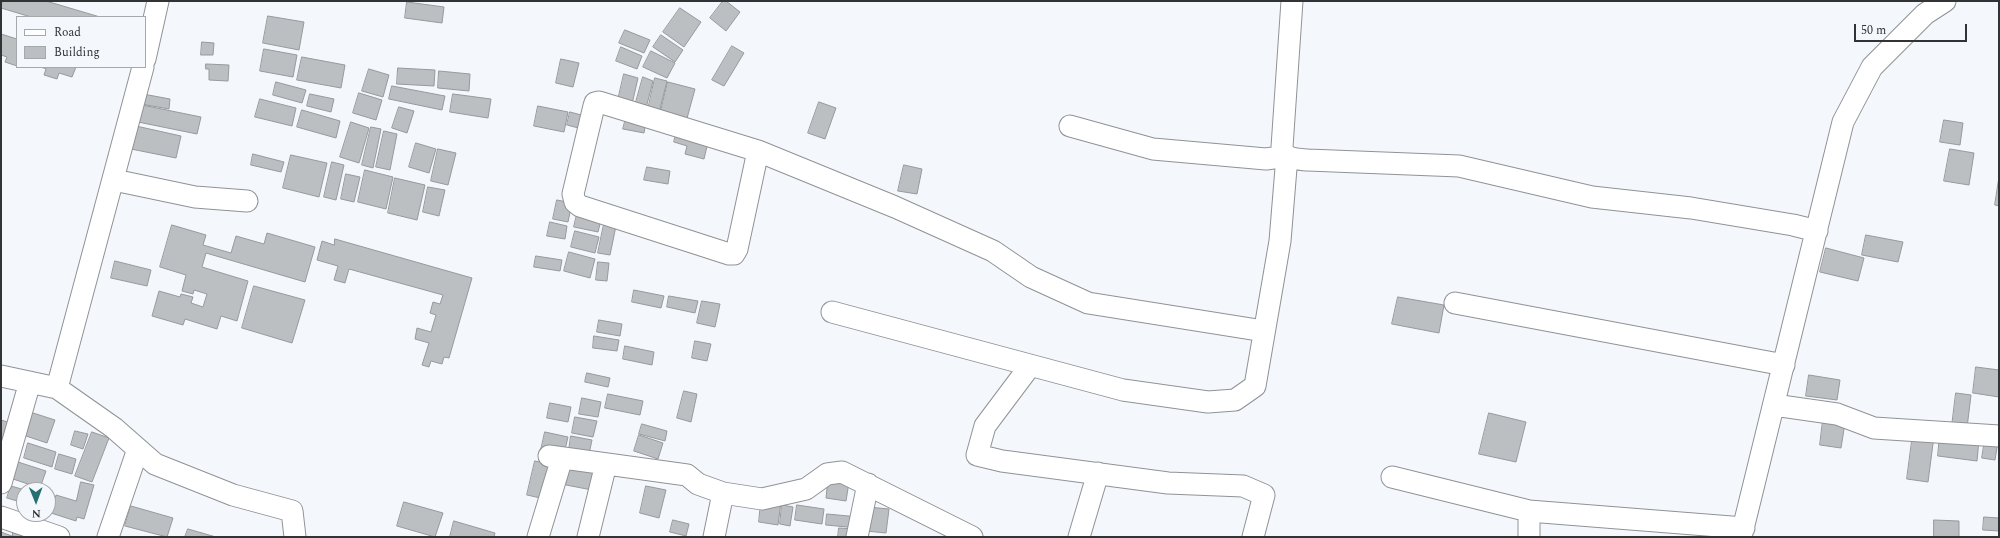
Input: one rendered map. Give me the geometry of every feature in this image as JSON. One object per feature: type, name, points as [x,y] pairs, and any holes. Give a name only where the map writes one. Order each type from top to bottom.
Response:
[{"type":"street","points":[[146,55],[158,1]]},
{"type":"street","points":[[832,312],[1123,390],[1208,402],[1235,400],[1255,386],[1264,331],[1269,313],[1280,241],[1287,156],[1283,152],[1282,147],[1292,1]]},
{"type":"street","points":[[1392,477],[1529,511],[1743,532],[1843,122],[1872,67],[1925,14],[1945,1]]},
{"type":"street","points":[[57,388],[114,180],[143,68]]},
{"type":"street","points":[[758,151],[737,249],[734,254],[729,254],[580,206],[575,202],[573,194],[596,103],[599,102],[758,151],[895,207],[993,251],[1031,277],[1088,303],[1264,331]]},
{"type":"street","points":[[1070,126],[1153,149],[1266,159],[1287,156],[1308,160],[1459,166],[1592,197],[1692,208],[1793,225],[1817,231]]},
{"type":"street","points":[[114,180],[195,197],[247,201]]},
{"type":"street","points":[[1455,303],[1784,365]]},
{"type":"street","points":[[1030,366],[985,426],[977,454],[1002,461],[1168,483],[1243,486],[1264,495],[1253,537]]},
{"type":"street","points":[[1,376],[57,388],[114,428],[155,464],[233,495],[292,511],[295,537]]},
{"type":"street","points":[[1,482],[30,382]]},
{"type":"street","points":[[1774,405],[1837,414],[1874,428],[1999,436]]},
{"type":"street","points":[[108,537],[138,449]]},
{"type":"street","points":[[538,537],[555,457],[687,475],[698,484],[723,493],[762,499],[806,489],[827,474],[842,472],[868,484],[939,529],[972,537]]},
{"type":"street","points":[[588,537],[606,464]]},
{"type":"street","points":[[1079,537],[1098,474]]},
{"type":"street","points":[[857,537],[868,484]]},
{"type":"street","points":[[714,537],[723,493]]},
{"type":"street","points":[[1529,511],[1529,537]]},
{"type":"street","points":[[1,517],[59,537]]},
{"type":"building","points":[[3,1],[46,1],[97,16],[28,16],[1,8]]},
{"type":"building","points":[[723,1],[726,1],[740,12],[726,31],[710,18]]},
{"type":"building","points":[[407,2],[444,7],[442,23],[405,18]]},
{"type":"building","points":[[680,8],[701,22],[684,47],[663,32]]},
{"type":"building","points":[[268,16],[304,22],[299,50],[263,43]]},
{"type":"building","points":[[625,30],[650,40],[644,53],[619,43]]},
{"type":"building","points":[[1,34],[16,39],[16,66],[5,62],[7,57],[1,55]]},
{"type":"building","points":[[661,35],[683,50],[675,62],[653,47]]},
{"type":"building","points":[[202,42],[214,43],[213,55],[201,55]]},
{"type":"building","points":[[732,46],[744,53],[724,86],[712,80]]},
{"type":"building","points":[[621,47],[642,56],[637,69],[616,61]]},
{"type":"building","points":[[264,49],[297,55],[293,77],[260,71]]},
{"type":"building","points":[[651,51],[675,63],[667,78],[643,67]]},
{"type":"building","points":[[302,57],[345,65],[341,88],[297,80]]},
{"type":"building","points":[[561,59],[579,63],[573,87],[556,83]]},
{"type":"building","points":[[206,64],[229,65],[228,81],[209,80],[209,69],[206,69]]},
{"type":"building","points":[[43,68],[76,68],[72,77],[59,73],[57,79],[44,75],[46,69]]},
{"type":"building","points":[[398,68],[435,70],[434,86],[397,84]]},
{"type":"building","points":[[369,69],[389,75],[383,97],[362,91]]},
{"type":"building","points":[[439,71],[470,74],[469,91],[438,88]]},
{"type":"building","points":[[624,74],[638,78],[632,104],[618,100]]},
{"type":"building","points":[[643,77],[653,81],[645,112],[634,109]]},
{"type":"building","points":[[655,78],[667,81],[658,117],[647,114]]},
{"type":"building","points":[[276,82],[306,90],[302,103],[273,95]]},
{"type":"building","points":[[668,82],[695,89],[686,122],[660,115]]},
{"type":"building","points":[[392,86],[445,96],[442,110],[389,99]]},
{"type":"building","points":[[359,93],[382,100],[376,120],[353,113]]},
{"type":"building","points":[[143,94],[170,99],[169,109],[141,104]]},
{"type":"building","points":[[310,94],[334,99],[331,112],[307,106]]},
{"type":"building","points":[[453,94],[491,99],[488,118],[450,112]]},
{"type":"building","points":[[260,99],[296,108],[292,126],[255,117]]},
{"type":"building","points":[[819,102],[836,108],[825,139],[808,133]]},
{"type":"building","points":[[137,104],[201,117],[197,134],[133,121]]},
{"type":"building","points":[[538,106],[568,112],[564,132],[534,126]]},
{"type":"building","points":[[399,107],[414,111],[407,133],[392,128]]},
{"type":"building","points":[[302,110],[340,121],[336,138],[297,127]]},
{"type":"building","points":[[570,112],[589,117],[586,130],[567,125]]},
{"type":"building","points":[[626,118],[646,122],[644,133],[623,129]]},
{"type":"building","points":[[1944,120],[1963,123],[1960,145],[1940,142]]},
{"type":"building","points":[[351,122],[369,128],[359,163],[340,157]]},
{"type":"building","points":[[136,126],[181,136],[176,158],[131,149]]},
{"type":"building","points":[[371,127],[381,129],[373,168],[362,165]]},
{"type":"building","points":[[677,130],[709,138],[704,159],[685,154],[687,146],[674,142]]},
{"type":"building","points":[[384,131],[397,134],[390,170],[376,167]]},
{"type":"building","points":[[416,143],[436,149],[429,173],[409,167]]},
{"type":"building","points":[[438,149],[456,153],[448,185],[431,181]]},
{"type":"building","points":[[1950,149],[1974,153],[1969,185],[1944,181]]},
{"type":"building","points":[[253,154],[284,162],[281,172],[251,165]]},
{"type":"building","points":[[291,155],[327,163],[319,197],[283,188]]},
{"type":"building","points":[[332,162],[344,165],[336,200],[324,197]]},
{"type":"building","points":[[904,165],[922,169],[917,194],[898,191]]},
{"type":"building","points":[[647,167],[670,171],[668,184],[644,180]]},
{"type":"building","points":[[365,170],[393,177],[386,209],[358,202]]},
{"type":"building","points":[[346,174],[360,177],[354,202],[341,199]]},
{"type":"building","points":[[1999,177],[1999,206],[1995,205]]},
{"type":"building","points":[[395,178],[425,185],[417,220],[388,213]]},
{"type":"building","points":[[428,187],[445,190],[439,216],[423,212]]},
{"type":"building","points":[[557,200],[572,203],[568,222],[553,219]]},
{"type":"building","points":[[578,210],[602,216],[598,232],[574,227]]},
{"type":"building","points":[[605,219],[617,221],[610,255],[598,253]]},
{"type":"building","points":[[550,222],[567,226],[565,239],[547,236]]},
{"type":"building","points":[[172,225],[206,235],[203,245],[231,253],[236,236],[264,244],[267,233],[315,247],[305,282],[206,253],[202,267],[248,281],[237,321],[221,316],[217,329],[185,319],[183,325],[152,316],[159,291],[180,297],[181,294],[193,297],[191,303],[203,307],[207,294],[194,290],[193,294],[182,291],[186,275],[160,267]]},
{"type":"building","points":[[575,231],[599,237],[595,253],[571,247]]},
{"type":"building","points":[[1866,235],[1903,242],[1898,262],[1862,255]]},
{"type":"building","points":[[335,239],[472,278],[449,358],[444,357],[442,364],[431,361],[429,367],[422,365],[429,343],[415,339],[417,328],[431,332],[436,315],[430,313],[433,302],[440,304],[443,295],[349,269],[345,283],[334,280],[338,266],[317,260],[322,241],[334,245]]},
{"type":"building","points":[[1826,248],[1864,258],[1858,281],[1820,272]]},
{"type":"building","points":[[569,252],[595,259],[590,278],[564,271]]},
{"type":"building","points":[[536,256],[562,260],[560,271],[534,267]]},
{"type":"building","points":[[115,261],[151,270],[147,286],[111,278]]},
{"type":"building","points":[[598,262],[609,263],[607,281],[596,280]]},
{"type":"building","points":[[254,286],[305,300],[292,343],[242,328]]},
{"type":"building","points":[[634,290],[664,296],[661,308],[632,302]]},
{"type":"building","points":[[669,296],[698,301],[695,313],[667,307]]},
{"type":"building","points":[[1398,297],[1444,305],[1439,333],[1392,324]]},
{"type":"building","points":[[702,301],[720,304],[715,327],[697,323]]},
{"type":"building","points":[[599,320],[622,324],[620,336],[597,332]]},
{"type":"building","points":[[594,336],[619,340],[617,351],[593,348]]},
{"type":"building","points":[[695,341],[711,344],[707,361],[692,358]]},
{"type":"building","points":[[625,346],[654,352],[652,365],[623,359]]},
{"type":"building","points":[[1976,367],[1999,370],[1999,397],[1973,393]]},
{"type":"building","points":[[587,373],[610,378],[608,387],[585,382]]},
{"type":"building","points":[[1809,375],[1840,380],[1837,400],[1806,396]]},
{"type":"building","points":[[684,391],[697,394],[691,422],[677,418]]},
{"type":"building","points":[[1956,393],[1971,395],[1967,428],[1952,426]]},
{"type":"building","points":[[608,394],[643,401],[640,415],[605,408]]},
{"type":"building","points":[[582,398],[601,402],[598,417],[579,414]]},
{"type":"building","points":[[550,403],[571,407],[568,422],[547,418]]},
{"type":"building","points":[[30,412],[55,420],[47,443],[23,435]]},
{"type":"building","points":[[1489,413],[1526,422],[1516,462],[1479,454]]},
{"type":"building","points":[[575,417],[597,421],[593,437],[572,433]]},
{"type":"building","points":[[1,420],[11,423],[1,445]]},
{"type":"building","points":[[1823,420],[1845,423],[1841,448],[1820,445]]},
{"type":"building","points":[[642,424],[667,431],[665,441],[639,434]]},
{"type":"building","points":[[75,431],[88,434],[83,449],[71,445]]},
{"type":"building","points":[[92,432],[109,438],[92,482],[75,476]]},
{"type":"building","points":[[545,432],[568,437],[564,454],[541,450]]},
{"type":"building","points":[[1913,433],[1934,436],[1928,482],[1907,479]]},
{"type":"building","points":[[1940,434],[1979,440],[1977,461],[1938,456]]},
{"type":"building","points":[[639,435],[663,443],[658,459],[634,451]]},
{"type":"building","points":[[571,436],[592,440],[589,454],[569,450]]},
{"type":"building","points":[[1985,439],[1998,441],[1995,460],[1982,458]]},
{"type":"building","points":[[28,443],[56,452],[52,467],[24,458]]},
{"type":"building","points":[[59,454],[76,459],[72,474],[55,469]]},
{"type":"building","points":[[535,461],[553,465],[545,499],[527,495]]},
{"type":"building","points":[[18,462],[46,471],[42,482],[22,482],[13,479]]},
{"type":"building","points":[[570,465],[596,470],[592,490],[566,485]]},
{"type":"building","points":[[850,476],[846,501],[826,498],[828,479]]},
{"type":"building","points":[[81,482],[94,485],[84,519],[77,517],[76,521],[56,515],[56,495],[76,501]]},
{"type":"building","points":[[11,486],[16,487],[16,501],[7,498]]},
{"type":"building","points":[[646,486],[666,490],[659,518],[640,513]]},
{"type":"building","points":[[404,502],[443,513],[435,537],[397,526]]},
{"type":"building","points":[[761,502],[781,502],[778,525],[759,522]]},
{"type":"building","points":[[782,505],[793,507],[790,526],[780,524]]},
{"type":"building","points":[[797,505],[824,509],[822,524],[795,520]]},
{"type":"building","points":[[131,506],[173,518],[167,537],[125,526]]},
{"type":"building","points":[[868,507],[889,509],[886,533],[866,531]]},
{"type":"building","points":[[827,514],[859,517],[858,528],[826,525]]},
{"type":"building","points":[[1984,517],[1999,518],[1999,531],[1983,530]]},
{"type":"building","points":[[673,520],[689,524],[686,536],[670,532]]},
{"type":"building","points":[[1934,520],[1959,521],[1959,537],[1934,537]]},
{"type":"building","points":[[454,521],[495,533],[494,537],[450,537]]},
{"type":"building","points":[[839,528],[855,529],[855,537],[838,537]]},
{"type":"building","points":[[188,529],[216,537],[185,537]]},
{"type":"building","points":[[13,531],[26,537],[1,537],[1,532],[12,536]]}]
